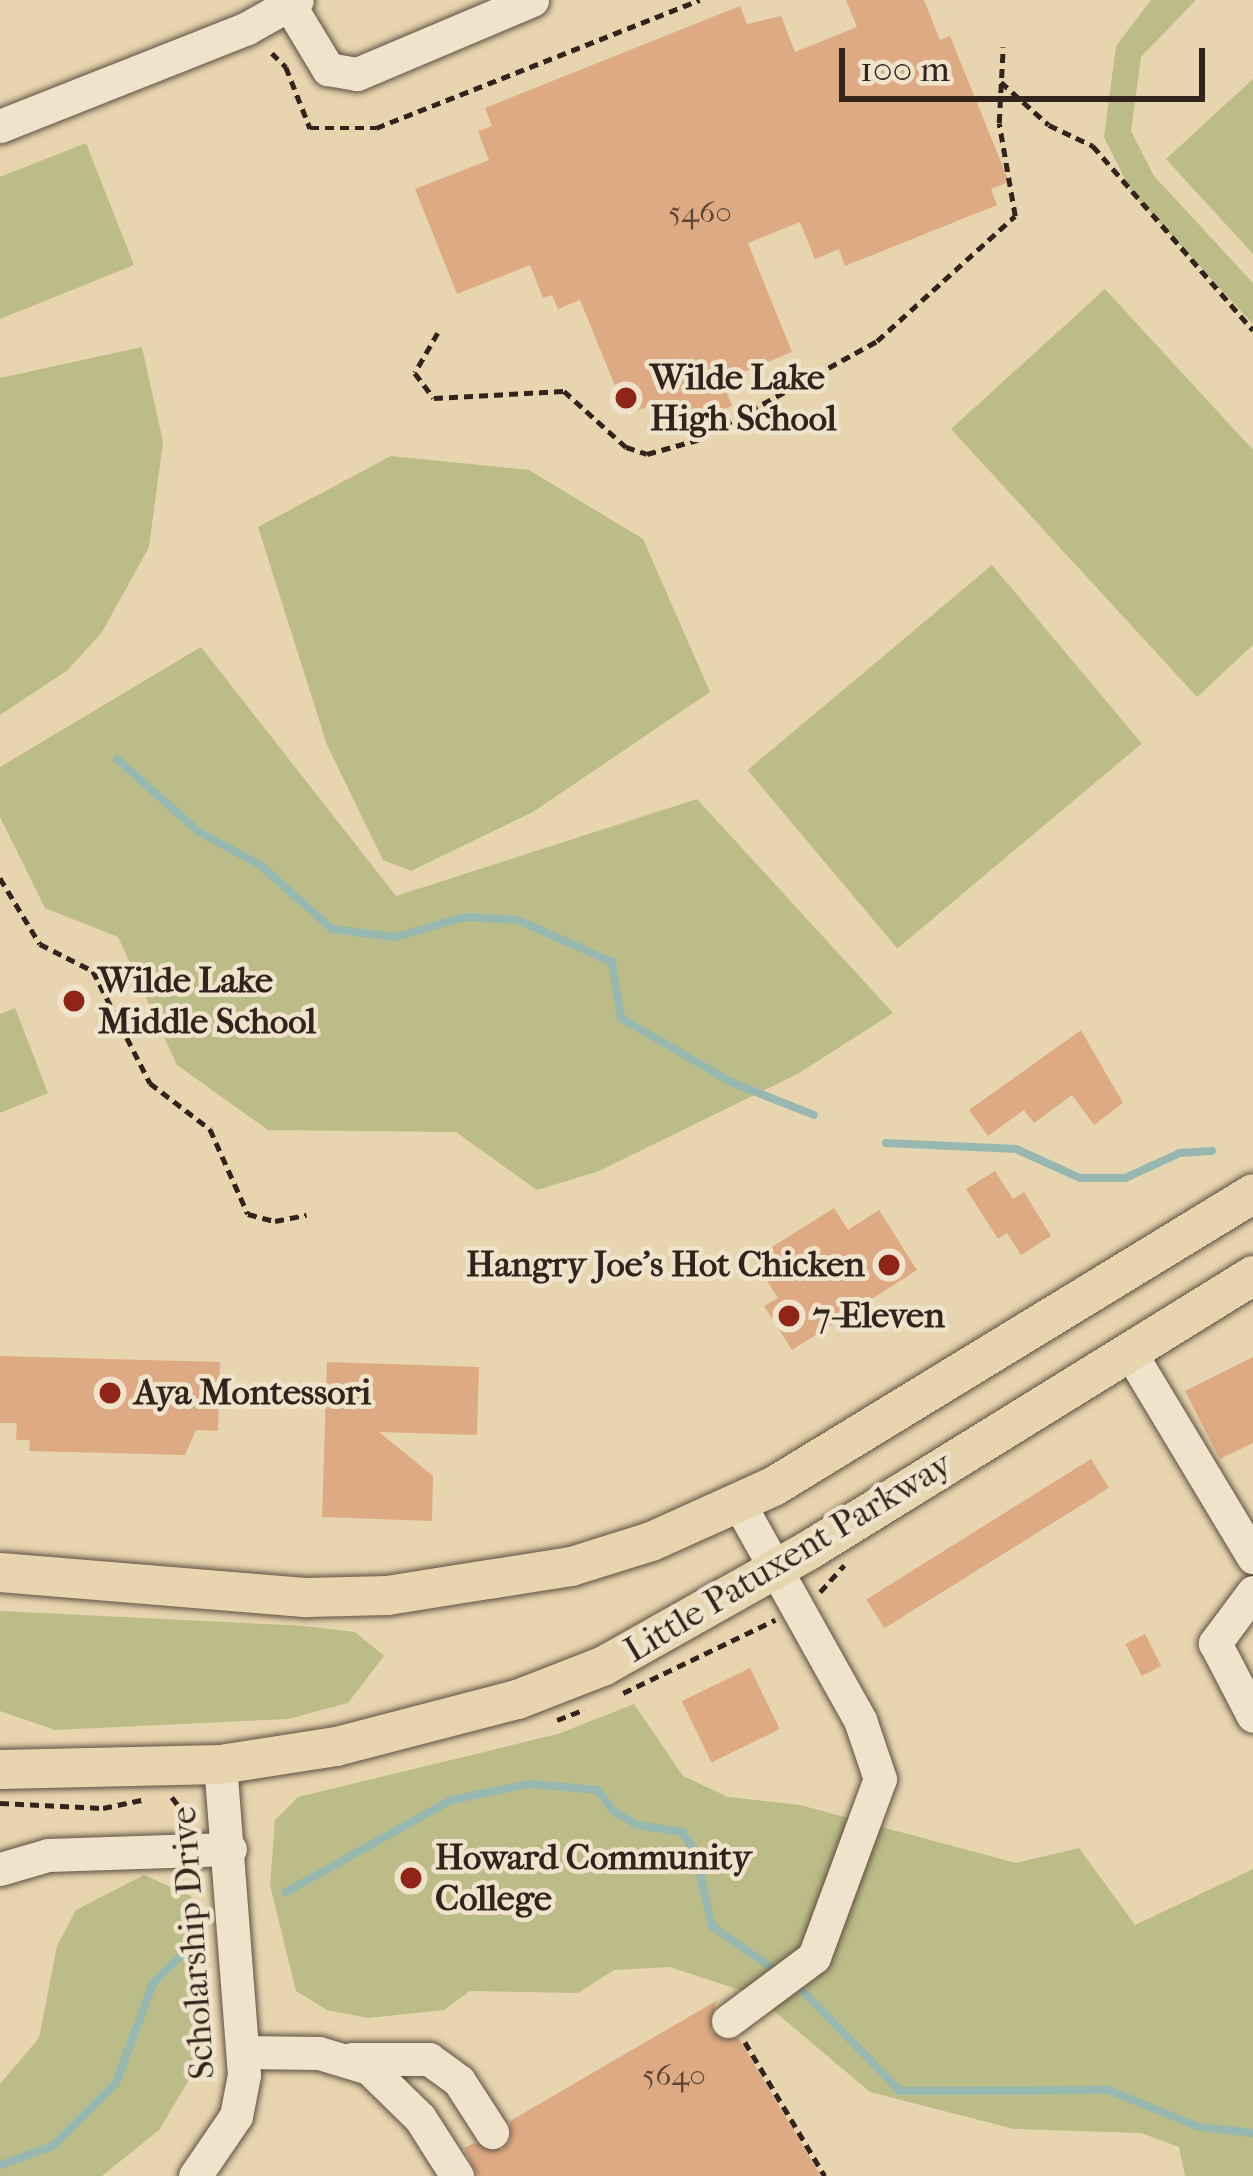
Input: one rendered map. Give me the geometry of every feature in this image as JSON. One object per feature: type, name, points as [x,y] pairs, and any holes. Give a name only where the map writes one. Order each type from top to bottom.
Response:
[{"type":"main road","name":"Little Patuxent Parkway","points":[[0,1572],[191,1592],[387,1595],[571,1566],[738,1502],[850,1443],[1253,1193]]},
{"type":"main road","name":"Little Patuxent Parkway","points":[[0,1769],[220,1764],[336,1746],[517,1699],[604,1665],[774,1570],[1253,1275]]},
{"type":"street","points":[[0,126],[294,3],[328,69],[357,74],[532,0]]},
{"type":"street","points":[[1128,1349],[1253,1557]]},
{"type":"street","points":[[732,2019],[814,1957],[862,1834],[878,1758],[738,1502]]},
{"type":"street","points":[[1253,1592],[1215,1643],[1253,1716]]},
{"type":"street","name":"Scholarship Drive","points":[[195,2176],[236,2116],[243,2051],[220,1764]]},
{"type":"street","points":[[0,1869],[48,1855],[230,1849]]},
{"type":"street","points":[[243,2051],[344,2059],[429,2059],[459,2081],[492,2132]]},
{"type":"street","points":[[344,2059],[369,2068],[402,2098],[458,2176]]},
{"type":"path","points":[[272,53],[286,67],[310,128],[376,128],[700,0]]},
{"type":"path","points":[[438,334],[415,374],[434,398],[564,392],[626,447],[647,454],[697,440],[877,341],[1015,216],[999,123],[1003,47]]},
{"type":"path","points":[[1001,82],[1049,125],[1093,146],[1253,330]]},
{"type":"path","points":[[0,878],[40,944],[93,971],[146,1078],[210,1129],[248,1214],[274,1221],[306,1215]]},
{"type":"path","points":[[0,1804],[103,1808],[170,1793],[194,1827]]},
{"type":"path","points":[[732,2019],[825,2176]]},
{"type":"green space","points":[[1151,0],[1196,0],[1141,57],[1131,131],[1154,176],[1253,283],[1253,324],[1132,193],[1104,137],[1116,46]]},
{"type":"green space","points":[[1253,79],[1253,254],[1166,159]]},
{"type":"green space","points":[[86,143],[134,265],[0,319],[0,177]]},
{"type":"green space","points":[[1105,289],[1253,450],[1253,645],[1197,697],[951,429]]},
{"type":"green space","points":[[142,347],[163,442],[149,547],[102,632],[68,670],[0,715],[0,378]]},
{"type":"green space","points":[[391,456],[529,470],[643,539],[710,692],[533,812],[411,871],[383,860],[327,745],[258,527]]},
{"type":"green space","points":[[992,565],[1142,743],[897,949],[748,770]]},
{"type":"green space","points":[[201,647],[396,896],[697,799],[893,1013],[799,1073],[599,1171],[537,1190],[456,1132],[268,1130],[177,1065],[118,937],[45,908],[0,817],[0,767]]},
{"type":"green space","points":[[15,1008],[48,1093],[0,1113],[0,1014]]},
{"type":"green space","points":[[0,1611],[305,1626],[355,1632],[384,1656],[348,1703],[288,1719],[55,1730],[0,1711]]},
{"type":"green space","points":[[634,1704],[683,1776],[728,1797],[800,1805],[1016,1863],[1079,1848],[1135,1925],[1253,1869],[1253,2176],[1185,2176],[1179,2147],[1141,2133],[1014,2129],[870,2092],[755,1995],[670,1967],[614,1970],[578,1993],[470,1991],[444,2010],[368,2018],[327,2010],[296,1991],[270,1885],[275,1820],[298,1797],[558,1734]]},
{"type":"green space","points":[[144,1875],[191,1896],[204,2055],[159,2130],[102,2176],[0,2176],[0,2084],[39,2038],[57,1946],[76,1910]]},
{"type":"building","points":[[846,0],[924,0],[940,40],[950,36],[1009,182],[991,189],[997,205],[845,266],[839,249],[815,259],[800,222],[748,243],[792,352],[722,381],[732,406],[663,434],[651,405],[627,415],[580,300],[558,309],[552,295],[543,298],[530,265],[457,294],[415,189],[489,160],[478,131],[492,126],[485,108],[740,6],[747,24],[781,16],[795,52],[857,27]]},
{"type":"building","points":[[1081,1030],[1123,1103],[1094,1125],[1072,1095],[1034,1123],[1024,1110],[988,1136],[969,1110]]},
{"type":"building","points":[[995,1171],[1013,1199],[1024,1192],[1051,1236],[1021,1255],[1007,1233],[998,1239],[966,1189]]},
{"type":"building","points":[[834,1208],[848,1230],[879,1210],[917,1270],[792,1350],[764,1306],[778,1298],[753,1259]]},
{"type":"building","name":"Aya Montessori","points":[[0,1356],[220,1362],[218,1431],[196,1430],[185,1455],[29,1451],[30,1440],[16,1440],[17,1423],[0,1423]]},
{"type":"building","points":[[1253,1357],[1253,1443],[1220,1459],[1185,1391]]},
{"type":"building","points":[[327,1362],[479,1367],[477,1435],[379,1432],[433,1476],[432,1521],[322,1517]]},
{"type":"building","points":[[1091,1459],[1109,1488],[884,1628],[866,1599]]},
{"type":"building","points":[[1145,1634],[1161,1666],[1142,1676],[1125,1644]]},
{"type":"building","points":[[750,1668],[780,1729],[712,1762],[682,1701]]},
{"type":"building","points":[[716,2001],[711,2032],[739,2039],[821,2176],[478,2176],[464,2148],[474,2143],[502,2150],[511,2140],[510,2121]]},
{"type":"waterway","points":[[117,759],[199,832],[260,865],[332,929],[396,937],[465,917],[518,920],[612,962],[621,1018],[731,1082],[814,1115]]},
{"type":"waterway","points":[[886,1143],[1016,1149],[1080,1178],[1125,1178],[1180,1153],[1212,1151]]},
{"type":"waterway","points":[[286,1892],[451,1800],[529,1784],[598,1790],[613,1811],[637,1825],[682,1832],[695,1851],[712,1926],[776,1971]]},
{"type":"waterway","points":[[0,2165],[53,2146],[116,2083],[153,1983],[191,1946]]},
{"type":"waterway","points":[[794,1982],[900,2091],[1108,2090],[1199,2127],[1253,2133]]},
{"type":"place","name":"Wilde Lake High School","points":[[626,398]]},
{"type":"place","name":"Wilde Lake Middle School","points":[[74,1001]]},
{"type":"place","name":"Hangry Joe's Hot Chicken","points":[[889,1265]]},
{"type":"place","name":"7-Eleven","points":[[789,1316]]},
{"type":"place","name":"Aya Montessori","points":[[110,1393]]},
{"type":"place","name":"Howard Community College","points":[[411,1878]]}]
